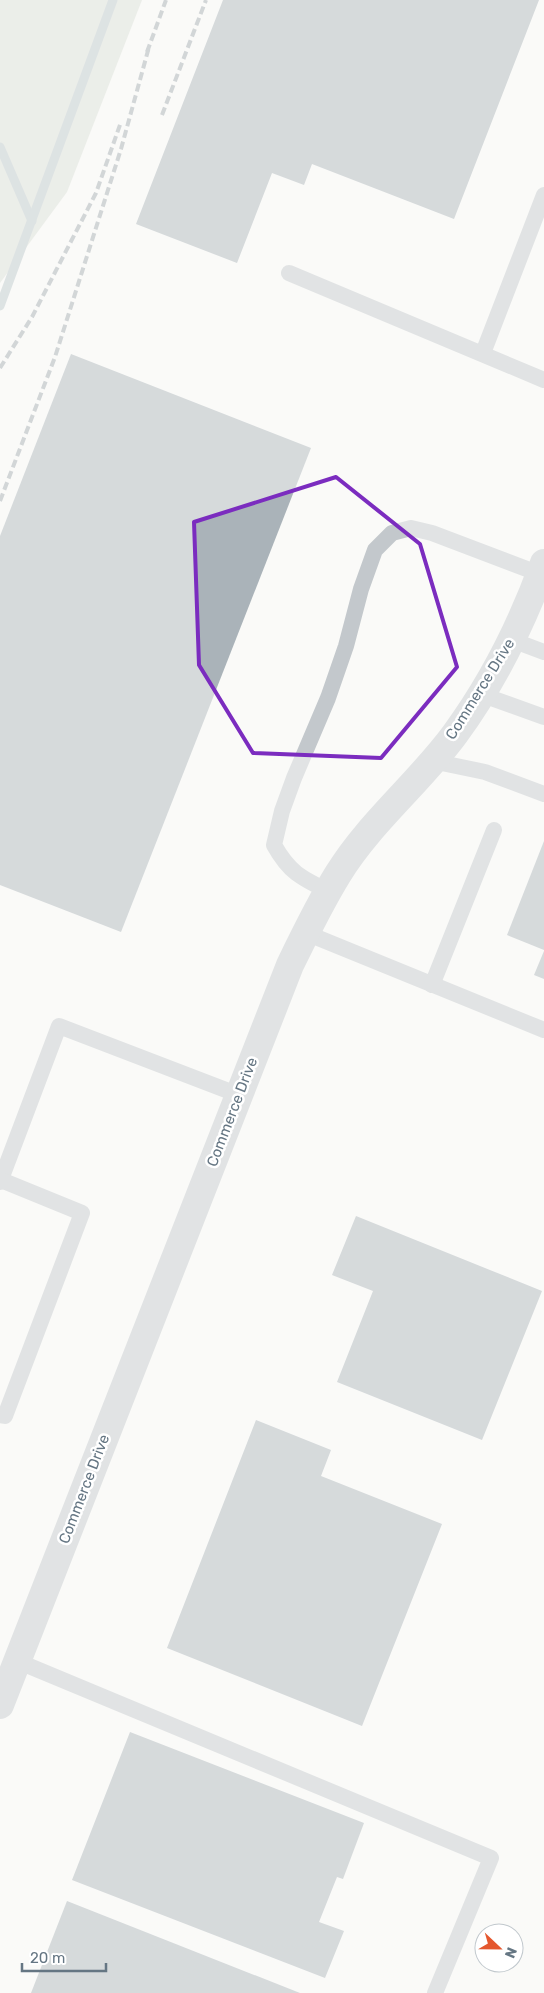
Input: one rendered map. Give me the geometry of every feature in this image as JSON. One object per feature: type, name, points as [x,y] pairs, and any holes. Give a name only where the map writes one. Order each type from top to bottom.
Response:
[{"type":"street","name":"Commerce Drive","points":[[0,1705],[290,965],[338,873],[374,825],[454,735],[512,640],[528,606],[542,569]]},
{"type":"lane","points":[[483,353],[544,195]]},
{"type":"lane","points":[[289,273],[544,380]]},
{"type":"lane","points":[[328,891],[300,877],[283,862],[274,845],[282,811],[328,698],[346,646],[361,589],[374,550],[392,533],[411,528],[542,569]]},
{"type":"lane","points":[[512,640],[544,652]]},
{"type":"lane","points":[[480,694],[544,718]]},
{"type":"lane","points":[[432,761],[485,772],[544,794]]},
{"type":"lane","points":[[432,985],[494,830]]},
{"type":"lane","points":[[306,933],[544,1030]]},
{"type":"lane","points":[[2,1420],[82,1213],[0,1181],[59,1026],[239,1095]]},
{"type":"lane","points":[[17,1661],[492,1858],[435,1993]]},
{"type":"highlighted area","points":[[336,477],[420,544],[457,667],[381,758],[253,753],[199,665],[194,522]]},
{"type":"shaded area","points":[[0,0],[142,0],[67,192],[0,283]]},
{"type":"building","points":[[223,0],[539,0],[454,219],[312,164],[304,185],[272,173],[237,263],[136,224]]},
{"type":"building","points":[[71,354],[311,448],[121,932],[0,885],[0,536]]},
{"type":"building","points":[[544,841],[544,950],[507,935]]},
{"type":"building","points":[[544,951],[544,979],[534,975]]},
{"type":"building","points":[[356,1216],[542,1291],[482,1440],[337,1382],[373,1291],[332,1275]]},
{"type":"building","points":[[256,1420],[331,1450],[321,1476],[442,1524],[362,1726],[167,1648]]},
{"type":"building","points":[[130,1732],[364,1823],[343,1879],[337,1877],[319,1922],[344,1931],[325,1978],[72,1880]]},
{"type":"building","points":[[67,1901],[300,1993],[31,1993]]},
{"type":"waterway","points":[[0,306],[113,0]]},
{"type":"waterway","points":[[0,147],[32,221]]},
{"type":"railway","points":[[147,52],[166,0]]},
{"type":"railway","points":[[162,115],[206,0]]},
{"type":"railway","points":[[0,501],[55,357],[121,149],[149,47]]},
{"type":"railway","points":[[0,368],[32,317],[96,193],[121,122]]}]
